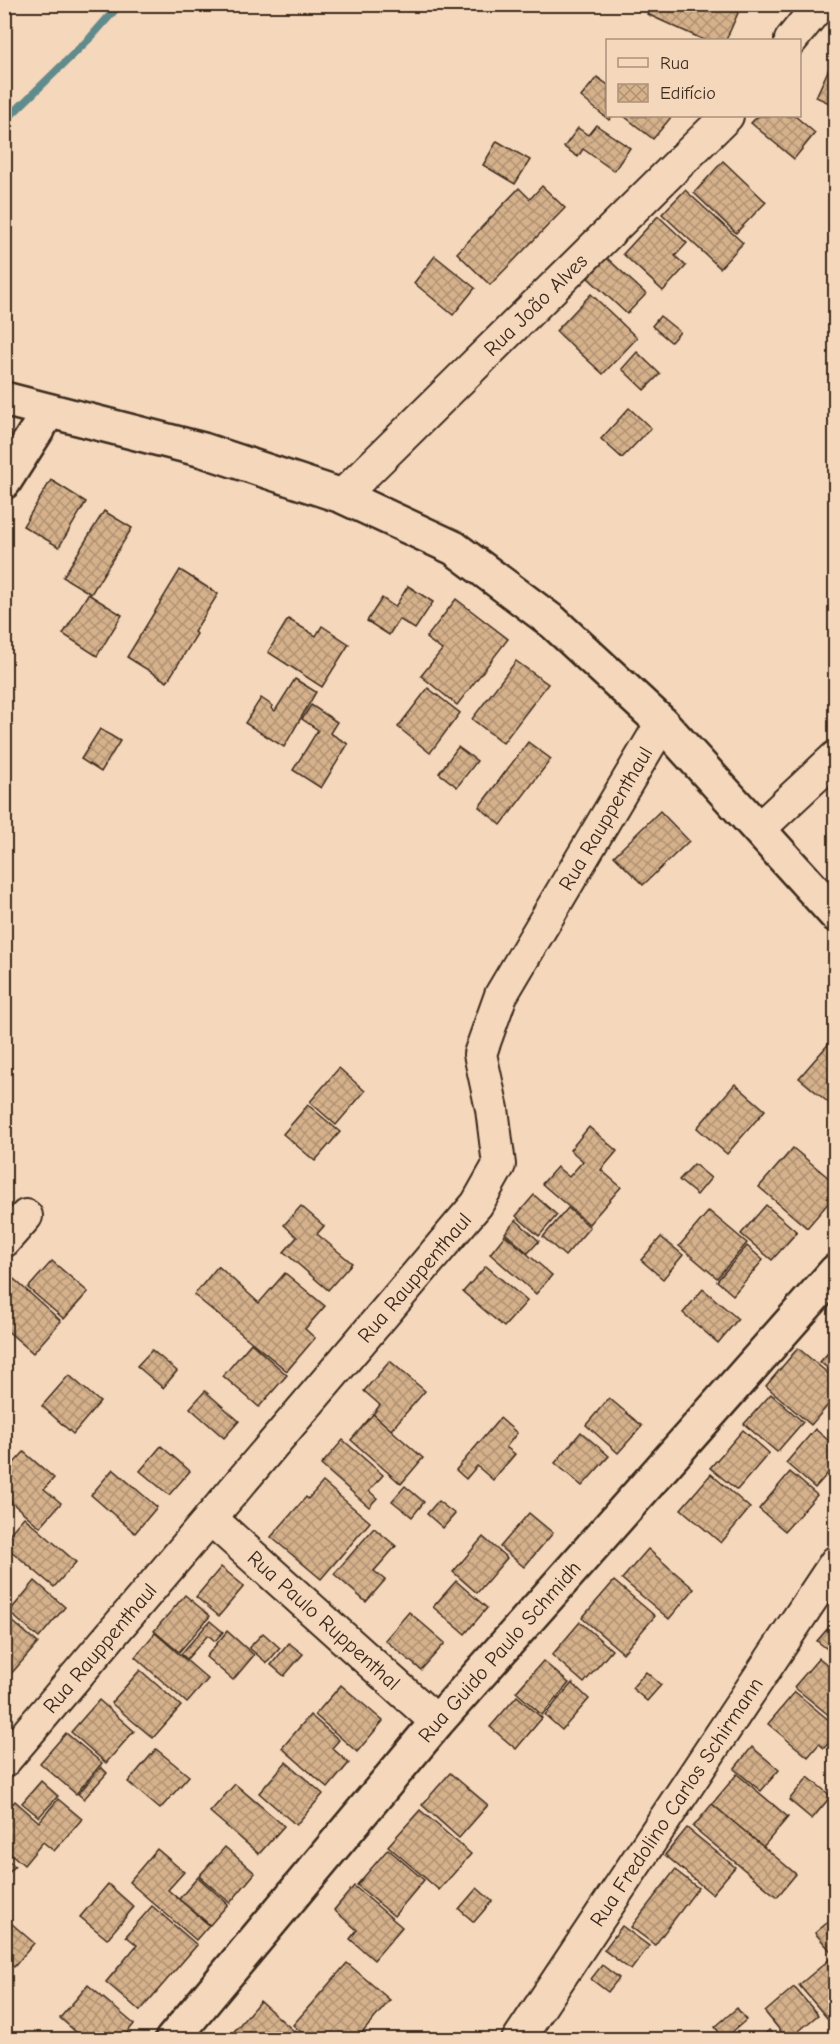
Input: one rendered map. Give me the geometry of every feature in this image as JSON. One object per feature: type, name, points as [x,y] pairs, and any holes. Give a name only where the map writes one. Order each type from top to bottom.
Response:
[{"type":"street","points":[[792,39],[820,4]]},
{"type":"street","name":"Rua João Alves","points":[[342,496],[726,117]]},
{"type":"street","points":[[4,399],[203,450],[342,496],[454,548],[553,622],[662,723],[836,915]]},
{"type":"street","points":[[4,482],[49,411]]},
{"type":"street","name":"Rua Rauppenthaul","points":[[4,1761],[477,1204],[499,1165],[492,1109],[480,1053],[501,995],[662,723]]},
{"type":"street","points":[[759,829],[836,757]]},
{"type":"street","points":[[4,1240],[26,1216]]},
{"type":"street","name":"Rua Guido Paulo Schmidh","points":[[172,2040],[438,1722],[836,1271]]},
{"type":"street","name":"Rua Paulo Ruppenthal","points":[[210,1518],[438,1722]]},
{"type":"street","name":"Rua Fredolino Carlos Schirmann","points":[[518,2040],[836,1562]]},
{"type":"building","points":[[651,4],[738,4],[735,11],[738,13],[726,39],[702,39],[647,14]]},
{"type":"building","points":[[832,62],[836,64],[836,106],[816,97]]},
{"type":"building","points":[[597,77],[606,84],[606,117],[611,117],[609,120],[581,97]]},
{"type":"building","points":[[625,117],[671,117],[653,139]]},
{"type":"building","points":[[757,117],[796,117],[815,133],[794,159],[751,123]]},
{"type":"building","points":[[596,125],[630,148],[614,171],[583,149],[578,157],[564,147],[578,128],[588,135]]},
{"type":"building","points":[[497,141],[530,160],[515,184],[483,165]]},
{"type":"building","points":[[723,161],[766,202],[736,233],[694,193]]},
{"type":"building","points":[[542,186],[565,208],[490,285],[457,253],[519,188],[530,199]]},
{"type":"building","points":[[685,190],[743,243],[720,268],[662,214]]},
{"type":"building","points":[[658,216],[687,243],[675,256],[686,266],[663,291],[623,254]]},
{"type":"building","points":[[435,256],[475,288],[453,315],[414,283]]},
{"type":"building","points":[[607,258],[646,294],[627,314],[588,278]]},
{"type":"building","points":[[591,294],[637,338],[603,374],[556,331]]},
{"type":"building","points":[[660,316],[680,332],[671,342],[652,326]]},
{"type":"building","points":[[637,352],[660,374],[644,390],[622,369]]},
{"type":"building","points":[[629,408],[651,428],[622,458],[601,439]]},
{"type":"building","points":[[51,480],[86,502],[59,547],[23,526]]},
{"type":"building","points":[[104,511],[132,528],[91,594],[63,577]]},
{"type":"building","points":[[180,570],[218,594],[194,632],[197,634],[167,682],[127,657]]},
{"type":"building","points":[[408,586],[433,602],[415,629],[399,619],[389,635],[367,621],[382,598],[395,607]]},
{"type":"building","points":[[88,594],[122,615],[97,656],[63,634]]},
{"type":"building","points":[[456,599],[508,639],[457,705],[421,676],[442,650],[426,638]]},
{"type":"building","points":[[288,619],[316,636],[322,626],[349,644],[322,687],[268,652]]},
{"type":"building","points":[[516,661],[548,684],[503,743],[472,719]]},
{"type":"building","points":[[295,679],[316,692],[284,747],[245,723],[261,698],[273,706],[271,708],[275,711]]},
{"type":"building","points":[[428,688],[460,713],[430,753],[398,727]]},
{"type":"building","points":[[311,705],[337,722],[330,733],[348,744],[321,788],[293,770],[318,730],[302,719]]},
{"type":"building","points":[[100,729],[120,741],[101,772],[81,759]]},
{"type":"building","points":[[528,742],[551,759],[501,825],[479,807]]},
{"type":"building","points":[[458,747],[477,761],[457,787],[439,773]]},
{"type":"building","points":[[660,811],[689,841],[643,885],[614,856]]},
{"type":"building","points":[[832,1040],[836,1042],[836,1109],[799,1078]]},
{"type":"building","points":[[339,1068],[365,1091],[336,1125],[310,1102]]},
{"type":"building","points":[[735,1084],[765,1110],[727,1154],[697,1128]]},
{"type":"building","points":[[308,1105],[340,1132],[315,1161],[283,1134]]},
{"type":"building","points":[[589,1127],[617,1151],[601,1170],[621,1187],[589,1224],[542,1184],[557,1167],[569,1177],[583,1161],[570,1150]]},
{"type":"building","points":[[793,1148],[836,1184],[836,1194],[807,1228],[759,1187]]},
{"type":"building","points":[[694,1164],[711,1178],[697,1195],[679,1180]]},
{"type":"building","points":[[534,1195],[557,1215],[539,1236],[516,1216]]},
{"type":"building","points":[[766,1205],[797,1232],[772,1260],[741,1234]]},
{"type":"building","points":[[301,1206],[324,1226],[317,1234],[352,1263],[328,1290],[284,1252],[297,1237],[284,1225]]},
{"type":"building","points":[[568,1208],[590,1227],[565,1256],[543,1237]]},
{"type":"building","points":[[709,1211],[747,1243],[717,1278],[679,1246]]},
{"type":"building","points":[[516,1220],[539,1241],[528,1253],[505,1233]]},
{"type":"building","points":[[505,1235],[552,1275],[536,1294],[490,1254]]},
{"type":"building","points":[[661,1237],[683,1255],[663,1279],[641,1260]]},
{"type":"building","points":[[747,1246],[763,1260],[733,1295],[717,1281]]},
{"type":"building","points":[[52,1261],[88,1292],[64,1319],[28,1288]]},
{"type":"building","points":[[218,1266],[259,1303],[285,1273],[325,1306],[305,1329],[315,1338],[287,1371],[194,1295]]},
{"type":"building","points":[[486,1266],[527,1301],[504,1327],[463,1292]]},
{"type":"building","points":[[6,1272],[61,1321],[33,1353],[4,1328]]},
{"type":"building","points":[[703,1289],[738,1319],[718,1343],[683,1313]]},
{"type":"building","points":[[251,1343],[287,1375],[259,1407],[223,1376]]},
{"type":"building","points":[[836,1344],[836,1375],[820,1362]]},
{"type":"building","points":[[798,1348],[836,1380],[836,1396],[811,1425],[766,1386]]},
{"type":"building","points":[[152,1350],[177,1371],[163,1388],[137,1366]]},
{"type":"building","points":[[390,1361],[425,1391],[391,1430],[373,1414],[380,1405],[364,1391]]},
{"type":"building","points":[[69,1375],[100,1402],[73,1434],[42,1406]]},
{"type":"building","points":[[205,1391],[239,1421],[224,1438],[190,1408]]},
{"type":"building","points":[[771,1394],[803,1422],[777,1452],[744,1424]]},
{"type":"building","points":[[609,1398],[642,1426],[618,1453],[586,1425]]},
{"type":"building","points":[[373,1414],[423,1458],[401,1484],[351,1440]]},
{"type":"building","points":[[500,1418],[517,1433],[506,1447],[515,1454],[493,1480],[477,1466],[466,1479],[456,1470]]},
{"type":"building","points":[[815,1429],[836,1447],[836,1464],[815,1488],[786,1463]]},
{"type":"building","points":[[743,1430],[769,1453],[737,1490],[710,1468]]},
{"type":"building","points":[[581,1432],[609,1456],[582,1486],[555,1463]]},
{"type":"building","points":[[343,1440],[383,1475],[369,1491],[377,1498],[369,1507],[321,1465]]},
{"type":"building","points":[[161,1446],[190,1471],[169,1495],[140,1471]]},
{"type":"building","points":[[24,1452],[54,1478],[44,1489],[61,1503],[40,1527],[4,1496],[4,1474]]},
{"type":"building","points":[[113,1469],[157,1507],[135,1533],[91,1495]]},
{"type":"building","points":[[790,1472],[817,1495],[785,1531],[759,1509]]},
{"type":"building","points":[[711,1474],[750,1508],[721,1543],[681,1509]]},
{"type":"building","points":[[323,1482],[370,1522],[321,1579],[271,1537],[306,1497],[308,1499]]},
{"type":"building","points":[[405,1486],[424,1502],[412,1517],[392,1501]]},
{"type":"building","points":[[438,1501],[455,1514],[443,1528],[427,1514]]},
{"type":"building","points":[[529,1513],[553,1533],[524,1567],[500,1547]]},
{"type":"building","points":[[24,1517],[76,1562],[54,1587],[4,1545],[4,1540]]},
{"type":"building","points":[[374,1528],[396,1546],[374,1571],[385,1580],[366,1602],[334,1574]]},
{"type":"building","points":[[483,1537],[507,1558],[477,1593],[453,1572]]},
{"type":"building","points":[[648,1549],[694,1589],[669,1619],[622,1579]]},
{"type":"building","points":[[221,1567],[244,1586],[219,1616],[196,1597]]},
{"type":"building","points":[[35,1581],[65,1607],[39,1638],[9,1612]]},
{"type":"building","points":[[456,1581],[487,1608],[465,1634],[433,1607]]},
{"type":"building","points":[[614,1581],[655,1616],[623,1653],[582,1618]]},
{"type":"building","points":[[185,1595],[210,1616],[179,1652],[154,1631]]},
{"type":"building","points":[[409,1612],[445,1643],[421,1670],[385,1640]]},
{"type":"building","points":[[4,1614],[38,1643],[10,1675],[4,1670]]},
{"type":"building","points":[[836,1619],[836,1656],[817,1641]]},
{"type":"building","points":[[210,1621],[223,1632],[215,1641],[208,1635],[187,1659],[181,1654]]},
{"type":"building","points":[[580,1622],[612,1650],[584,1683],[552,1655]]},
{"type":"building","points":[[227,1631],[254,1655],[233,1680],[206,1657]]},
{"type":"building","points":[[155,1633],[208,1679],[187,1703],[135,1657]]},
{"type":"building","points":[[263,1633],[280,1648],[267,1663],[249,1648]]},
{"type":"building","points":[[289,1643],[303,1654],[284,1676],[271,1665]]},
{"type":"building","points":[[819,1658],[836,1671],[836,1721],[794,1687]]},
{"type":"building","points":[[543,1661],[569,1683],[542,1715],[516,1692]]},
{"type":"building","points":[[140,1670],[181,1706],[153,1738],[111,1703]]},
{"type":"building","points":[[646,1672],[661,1685],[647,1701],[632,1688]]},
{"type":"building","points":[[572,1683],[589,1699],[562,1730],[545,1715]]},
{"type":"building","points":[[341,1685],[383,1721],[357,1752],[315,1715]]},
{"type":"building","points":[[795,1692],[836,1726],[836,1735],[824,1748],[819,1744],[808,1757],[768,1724]]},
{"type":"building","points":[[517,1696],[542,1718],[516,1749],[490,1727]]},
{"type":"building","points":[[99,1700],[134,1731],[106,1763],[71,1732]]},
{"type":"building","points":[[310,1715],[339,1740],[332,1748],[349,1763],[328,1788],[282,1748]]},
{"type":"building","points":[[66,1733],[102,1763],[76,1794],[40,1763]]},
{"type":"building","points":[[752,1747],[779,1770],[761,1791],[734,1769]]},
{"type":"building","points":[[156,1749],[189,1776],[160,1809],[128,1782]]},
{"type":"building","points":[[286,1762],[323,1794],[296,1825],[259,1793]]},
{"type":"building","points":[[101,1767],[107,1773],[84,1799],[78,1794]]},
{"type":"building","points":[[450,1773],[488,1805],[459,1838],[422,1805]]},
{"type":"building","points":[[737,1774],[788,1817],[763,1847],[712,1804]]},
{"type":"building","points":[[808,1777],[831,1796],[812,1819],[789,1800]]},
{"type":"building","points":[[41,1781],[58,1796],[39,1817],[22,1803]]},
{"type":"building","points":[[235,1784],[284,1826],[259,1854],[210,1812]]},
{"type":"building","points":[[58,1799],[82,1819],[54,1851],[43,1842],[24,1865],[4,1848],[4,1813],[15,1801],[39,1822]]},
{"type":"building","points":[[712,1804],[796,1874],[777,1897],[693,1827]]},
{"type":"building","points":[[420,1810],[471,1854],[439,1890],[388,1846]]},
{"type":"building","points":[[687,1828],[735,1867],[712,1894],[665,1855]]},
{"type":"building","points":[[225,1847],[255,1873],[230,1903],[199,1876]]},
{"type":"building","points":[[157,1849],[184,1872],[168,1890],[209,1925],[196,1940],[129,1882]]},
{"type":"building","points":[[388,1849],[424,1880],[394,1916],[357,1885]]},
{"type":"building","points":[[4,1857],[15,1866],[4,1878]]},
{"type":"building","points":[[675,1870],[698,1888],[655,1945],[631,1927]]},
{"type":"building","points":[[198,1877],[228,1904],[210,1925],[179,1899]]},
{"type":"building","points":[[108,1884],[134,1907],[107,1939],[80,1917]]},
{"type":"building","points":[[354,1886],[402,1927],[374,1960],[350,1939],[357,1930],[334,1910]]},
{"type":"building","points":[[477,1888],[492,1901],[474,1922],[459,1909]]},
{"type":"building","points":[[152,1906],[197,1945],[140,2011],[106,1982],[137,1945],[126,1936]]},
{"type":"building","points":[[4,1917],[34,1943],[14,1967],[4,1959]]},
{"type":"building","points":[[834,1917],[836,1919],[836,1957],[815,1933]]},
{"type":"building","points":[[622,1926],[649,1946],[631,1970],[604,1950]]},
{"type":"building","points":[[830,1959],[836,1965],[836,2010],[827,2018],[799,1985]]},
{"type":"building","points":[[347,1963],[390,2000],[356,2040],[310,2040],[293,2025]]},
{"type":"building","points":[[602,1965],[619,1978],[608,1992],[591,1979]]},
{"type":"building","points":[[88,1985],[134,2024],[121,2040],[85,2040],[60,2018]]},
{"type":"building","points":[[794,1987],[818,2015],[788,2040],[765,2012]]},
{"type":"building","points":[[260,2001],[303,2040],[234,2040],[230,2036]]},
{"type":"building","points":[[737,2008],[746,2020],[724,2039],[715,2027]]},
{"type":"building","points":[[769,2030],[777,2040],[759,2040]]},
{"type":"waterway","points":[[4,122],[91,37],[120,4]]}]
